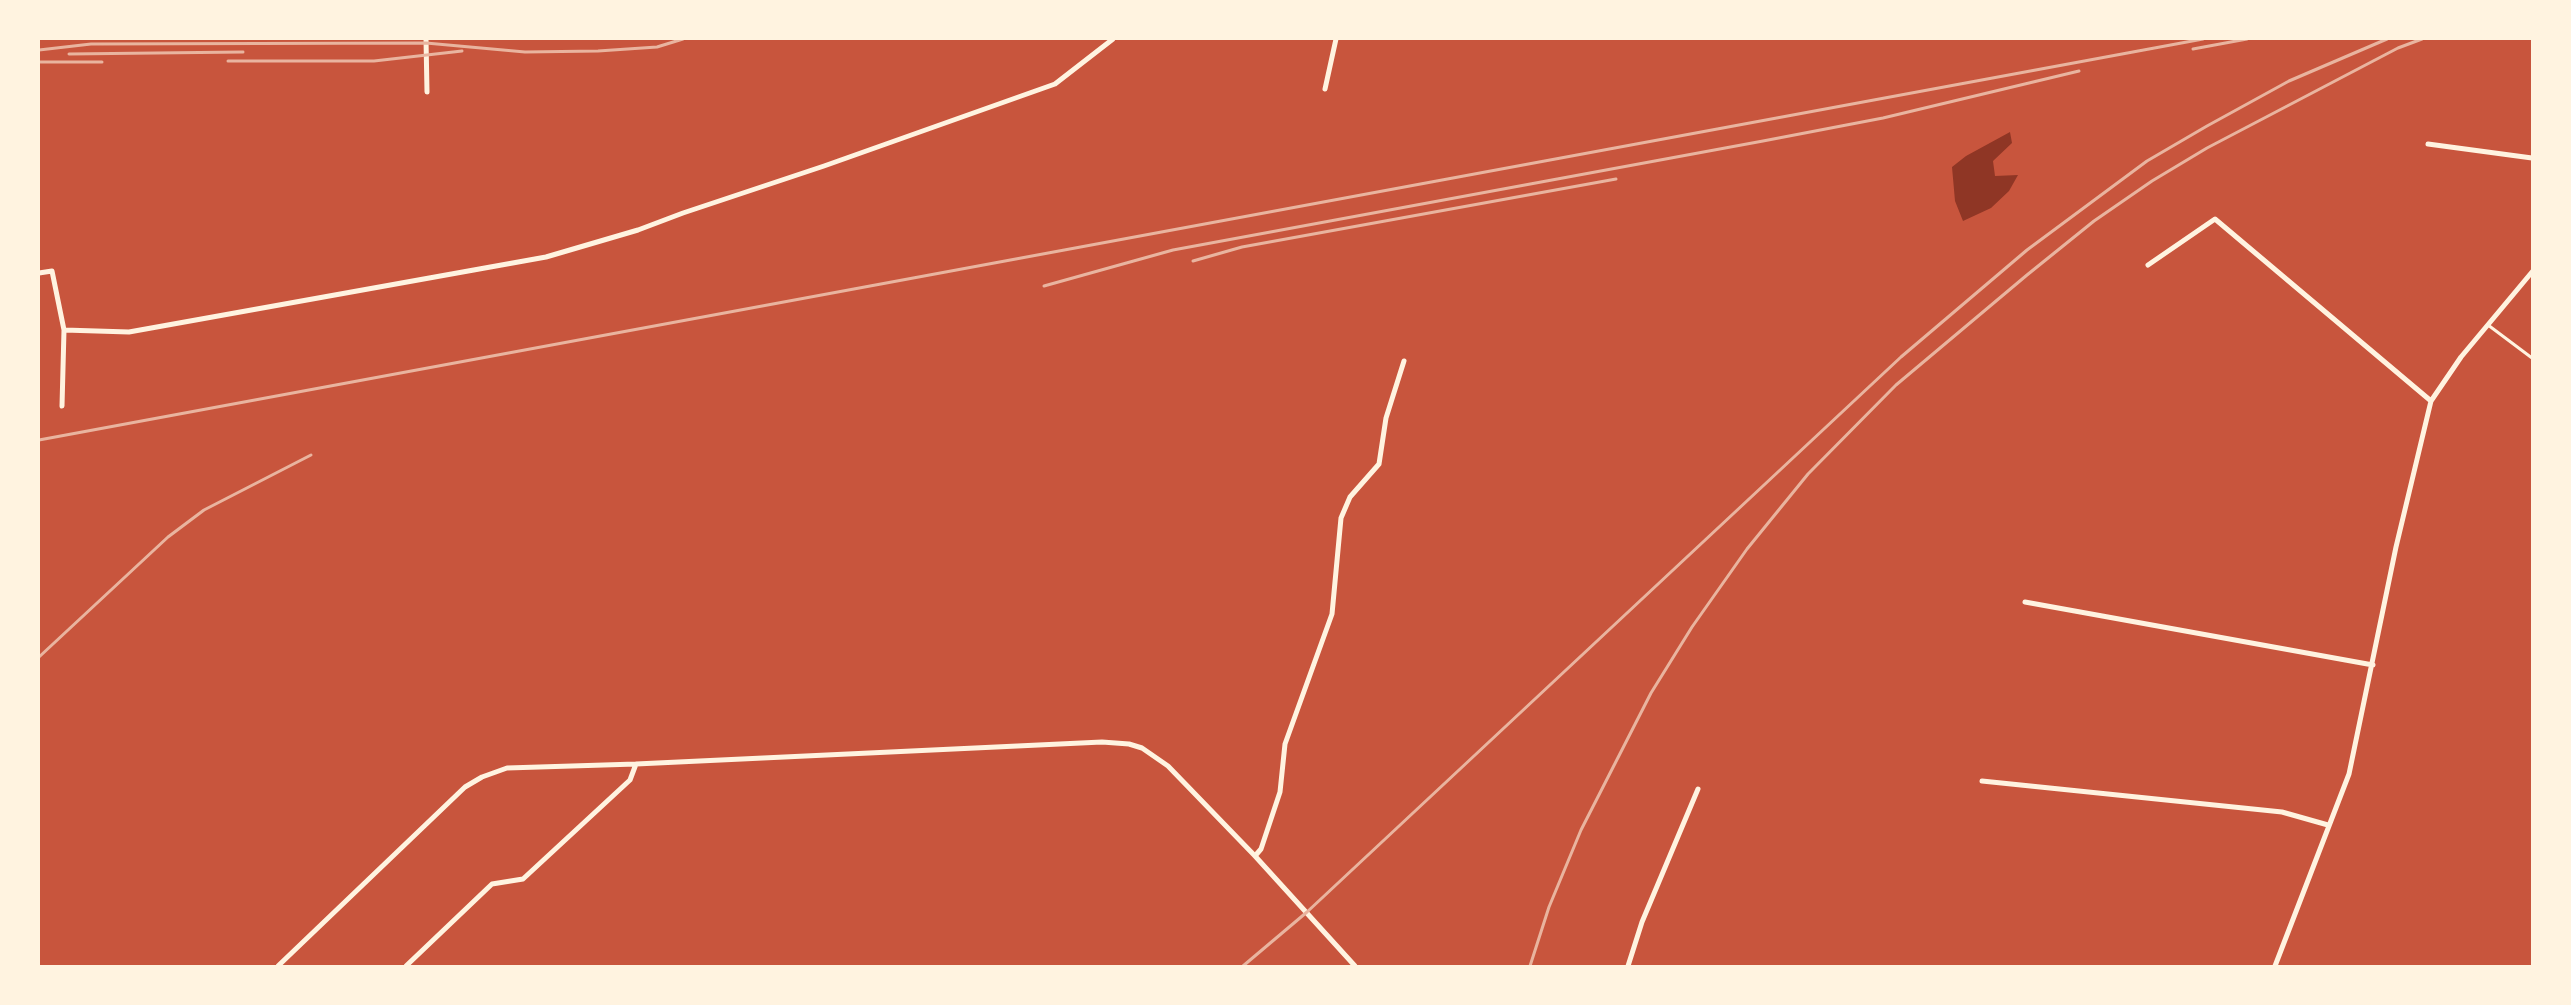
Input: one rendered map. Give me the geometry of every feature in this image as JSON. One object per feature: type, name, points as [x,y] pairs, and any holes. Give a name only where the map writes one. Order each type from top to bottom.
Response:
[{"type":"street","points":[[426,39],[427,92]]},
{"type":"street","points":[[64,330],[129,332],[556,254],[638,230],[1055,84],[1113,39]]},
{"type":"street","points":[[1325,89],[1336,39]]},
{"type":"street","points":[[2428,144],[2532,158]]},
{"type":"street","points":[[2148,264],[2215,219],[2432,401]]},
{"type":"street","points":[[39,273],[52,271],[64,330],[62,406]]},
{"type":"street","points":[[2275,966],[2349,774],[2396,547],[2432,401],[2461,357],[2532,272]]},
{"type":"street","points":[[1255,856],[1261,849],[1280,792],[1285,744],[1332,614],[1341,518],[1350,497],[1379,464],[1386,418],[1404,361]]},
{"type":"street","points":[[2025,602],[2373,665]]},
{"type":"street","points":[[278,966],[465,787],[482,777],[514,768],[1102,742],[1129,744],[1142,748],[1168,766],[1255,856],[1355,966]]},
{"type":"street","points":[[406,966],[492,884],[523,879],[630,780],[636,764]]},
{"type":"street","points":[[1982,782],[2282,812],[2328,825]]},
{"type":"street","points":[[1628,966],[1642,922],[1698,789]]},
{"type":"lane","points":[[2487,324],[2532,358]]},
{"type":"shaded area","points":[[2010,132],[2012,143],[1993,161],[1995,176],[2018,175],[2009,191],[1991,208],[1963,221],[1955,201],[1952,167],[1966,156]]},
{"type":"railway","points":[[39,50],[91,44],[426,43],[525,52],[598,51],[657,47],[683,39]]},
{"type":"railway","points":[[39,440],[2203,39]]},
{"type":"railway","points":[[2193,49],[2247,39]]},
{"type":"railway","points":[[1243,966],[1307,912],[1901,357],[2027,250],[2147,161],[2289,81],[2387,39]]},
{"type":"railway","points":[[1530,966],[1549,907],[1581,830],[1651,693],[1692,627],[1747,549],[1808,474],[1896,385],[2094,221],[2152,181],[2207,148],[2398,48],[2422,39]]},
{"type":"railway","points":[[228,61],[374,61],[462,51]]},
{"type":"railway","points":[[69,54],[243,52]]},
{"type":"railway","points":[[39,62],[102,62]]},
{"type":"railway","points":[[1044,286],[1173,250],[1883,118],[2079,71]]},
{"type":"railway","points":[[1193,261],[1242,247],[1616,179]]},
{"type":"railway","points":[[39,657],[168,537],[204,510],[311,455]]}]
